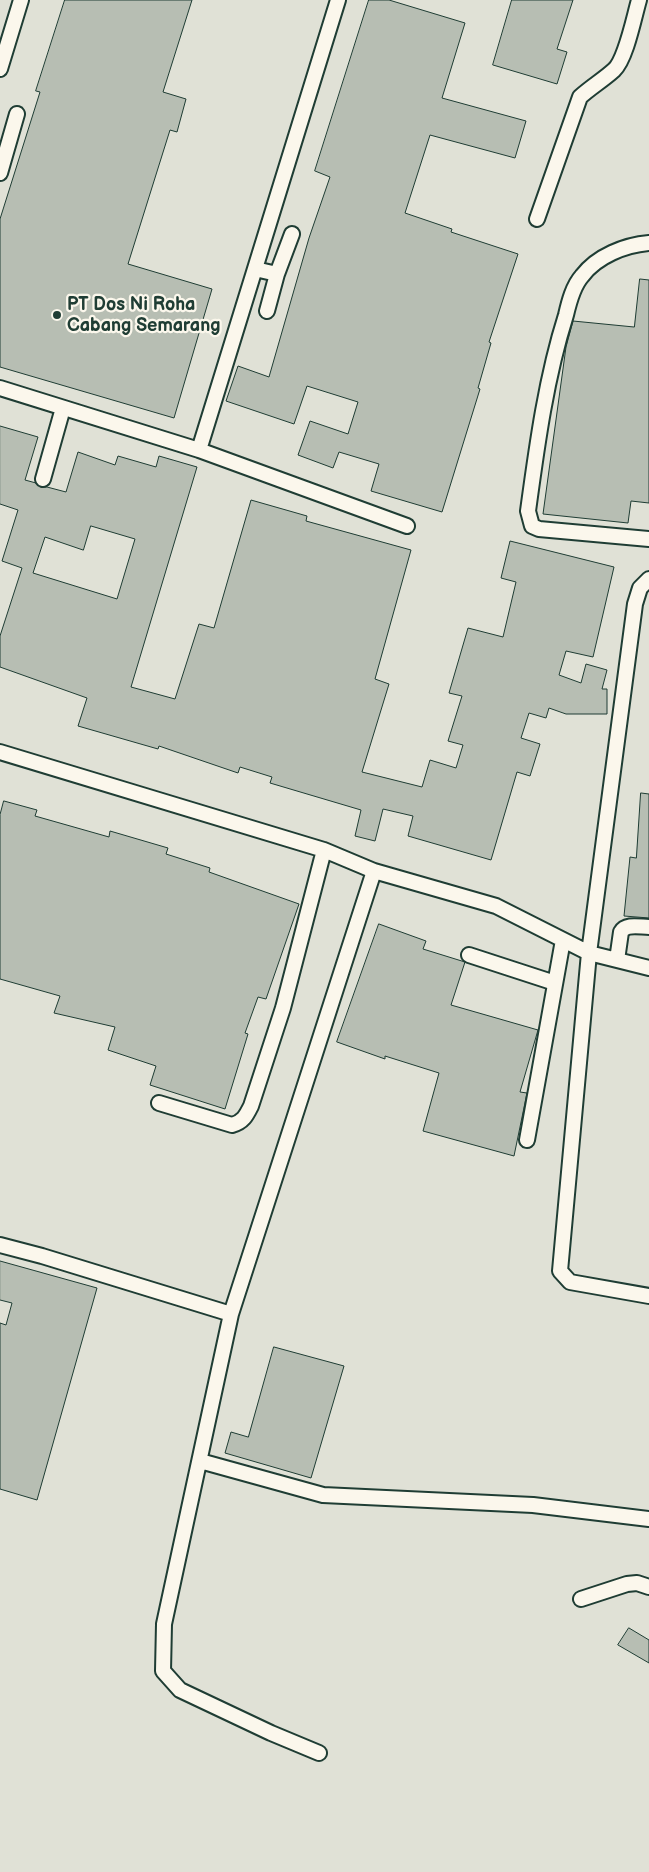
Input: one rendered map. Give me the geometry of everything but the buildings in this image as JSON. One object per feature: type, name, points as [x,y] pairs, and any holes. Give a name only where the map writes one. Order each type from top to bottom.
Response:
[{"type":"street","points":[[0,68],[21,0]]},
{"type":"street","points":[[199,450],[338,0]]},
{"type":"street","points":[[537,219],[580,97],[615,70],[622,60],[639,0]]},
{"type":"street","points":[[0,173],[17,114]]},
{"type":"street","points":[[267,311],[277,274],[292,234]]},
{"type":"street","points":[[649,243],[637,244],[615,251],[596,263],[581,276],[571,297],[559,337],[549,383],[528,511],[532,526],[539,529],[649,539]]},
{"type":"street","points":[[255,269],[277,274]]},
{"type":"street","points":[[0,388],[199,450],[407,526]]},
{"type":"street","points":[[43,479],[63,408]]},
{"type":"street","points":[[649,579],[640,588],[635,604],[590,953],[560,1271],[570,1282],[649,1296]]},
{"type":"street","points":[[0,752],[324,850],[374,870],[496,906],[590,953],[649,968]]},
{"type":"street","points":[[160,1103],[232,1124],[241,1122],[247,1115],[252,1106],[282,1008],[324,850]]},
{"type":"street","points":[[319,1754],[180,1690],[163,1671],[164,1624],[231,1314],[374,870]]},
{"type":"street","points":[[617,960],[623,928],[626,926],[649,927]]},
{"type":"street","points":[[527,1140],[563,940]]},
{"type":"street","points":[[469,955],[555,983]]},
{"type":"street","points":[[0,1246],[42,1256],[231,1314]]},
{"type":"street","points":[[200,1461],[323,1495],[533,1505],[649,1519]]},
{"type":"street","points":[[581,1599],[627,1584],[637,1583],[649,1587]]},
{"type":"shaded area","points":[[0,0],[649,0],[649,1872],[0,1872]]},
{"type":"place","name":"PT Dos Ni Roha Cabang Semarang","points":[[57,315]]}]
